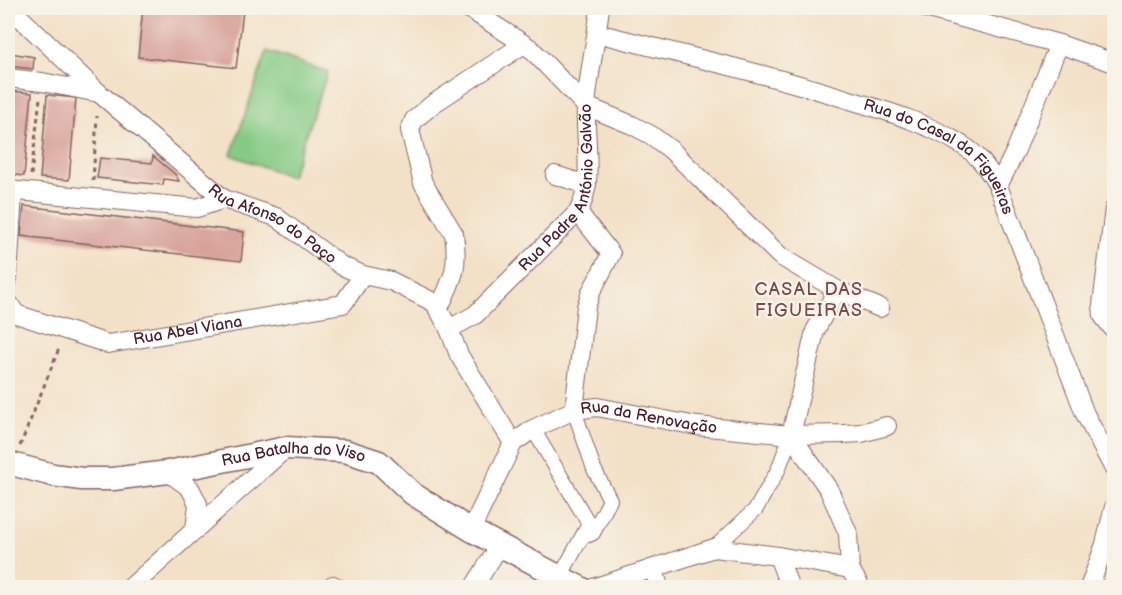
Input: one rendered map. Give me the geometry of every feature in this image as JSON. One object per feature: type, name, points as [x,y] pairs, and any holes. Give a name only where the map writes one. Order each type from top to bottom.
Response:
[{"type":"street","name":"Rua Afonso do Paço","points":[[10,8],[99,93],[224,199],[276,218],[342,266],[363,275],[391,281],[435,303],[449,329],[459,355],[513,442]]},
{"type":"street","points":[[468,8],[530,48],[586,106],[632,125],[671,150],[780,256],[837,290],[880,309]]},
{"type":"street","name":"Rua Padre António Galvão","points":[[449,329],[475,315],[578,212],[583,204],[587,185],[586,106],[600,8]]},
{"type":"street","points":[[926,8],[1059,44],[1114,63]]},
{"type":"street","name":"Rua do Casal da Figueiras","points":[[597,33],[801,84],[927,127],[963,145],[983,162],[998,186],[1085,414],[1114,468]]},
{"type":"street","points":[[438,310],[456,266],[454,234],[423,183],[410,130],[411,124],[434,104],[524,44]]},
{"type":"street","points":[[998,186],[1015,152],[1059,44]]},
{"type":"street","points":[[8,78],[99,93]]},
{"type":"street","points":[[555,175],[587,185]]},
{"type":"street","points":[[8,279],[17,191],[197,208],[224,199]]},
{"type":"street","points":[[1114,209],[1102,305],[1103,316],[1114,330]]},
{"type":"street","points":[[578,212],[611,254],[591,292],[586,307],[574,410],[594,469],[610,500],[593,533],[578,542]]},
{"type":"street","name":"Rua Abel Viana","points":[[8,302],[16,314],[108,344],[343,304],[363,275]]},
{"type":"street","points":[[593,588],[714,548],[756,508],[778,470],[791,435],[815,331],[837,290]]},
{"type":"street","name":"Rua da Renovação","points":[[513,442],[533,429],[574,410],[597,407],[697,426],[791,435],[861,433],[887,426]]},
{"type":"street","points":[[533,429],[589,524],[560,577]]},
{"type":"street","points":[[791,435],[829,490],[848,533],[850,569],[861,588]]},
{"type":"street","points":[[471,530],[513,442]]},
{"type":"street","points":[[130,588],[286,448]]},
{"type":"street","name":"Rua Batalha do Viso","points":[[10,463],[53,475],[82,479],[114,479],[168,472],[286,448],[345,451],[379,462],[413,494],[471,530],[581,588]]},
{"type":"street","points":[[168,472],[190,488],[198,504],[195,530]]},
{"type":"street","points":[[1089,588],[1105,544],[1114,507]]},
{"type":"street","points":[[473,588],[500,545]]},
{"type":"street","points":[[714,548],[778,556],[850,569]]},
{"type":"street","points":[[778,556],[790,588]]},
{"type":"street","points":[[654,568],[659,588]]},
{"type":"street","points":[[330,588],[333,585],[338,588]]},
{"type":"path","points":[[17,191],[42,82]]},
{"type":"path","points":[[92,198],[99,93]]},
{"type":"path","points":[[10,463],[66,330]]},
{"type":"green space","points":[[267,51],[328,72],[291,177],[231,155]]},
{"type":"building","points":[[143,8],[214,8],[243,11],[236,68],[138,57]]},
{"type":"building","points":[[10,53],[34,57],[33,69],[8,66]]},
{"type":"building","points":[[8,91],[32,93],[24,176],[8,174]]},
{"type":"building","points":[[47,95],[76,98],[69,180],[40,178]]},
{"type":"building","points":[[153,156],[175,174],[179,181],[164,179],[163,185],[97,178],[100,158],[152,163]]},
{"type":"building","points":[[24,206],[244,232],[241,261],[21,236]]},
{"type":"district","name":"CASAL DAS FIGUEIRAS","points":[[809,299]]}]
